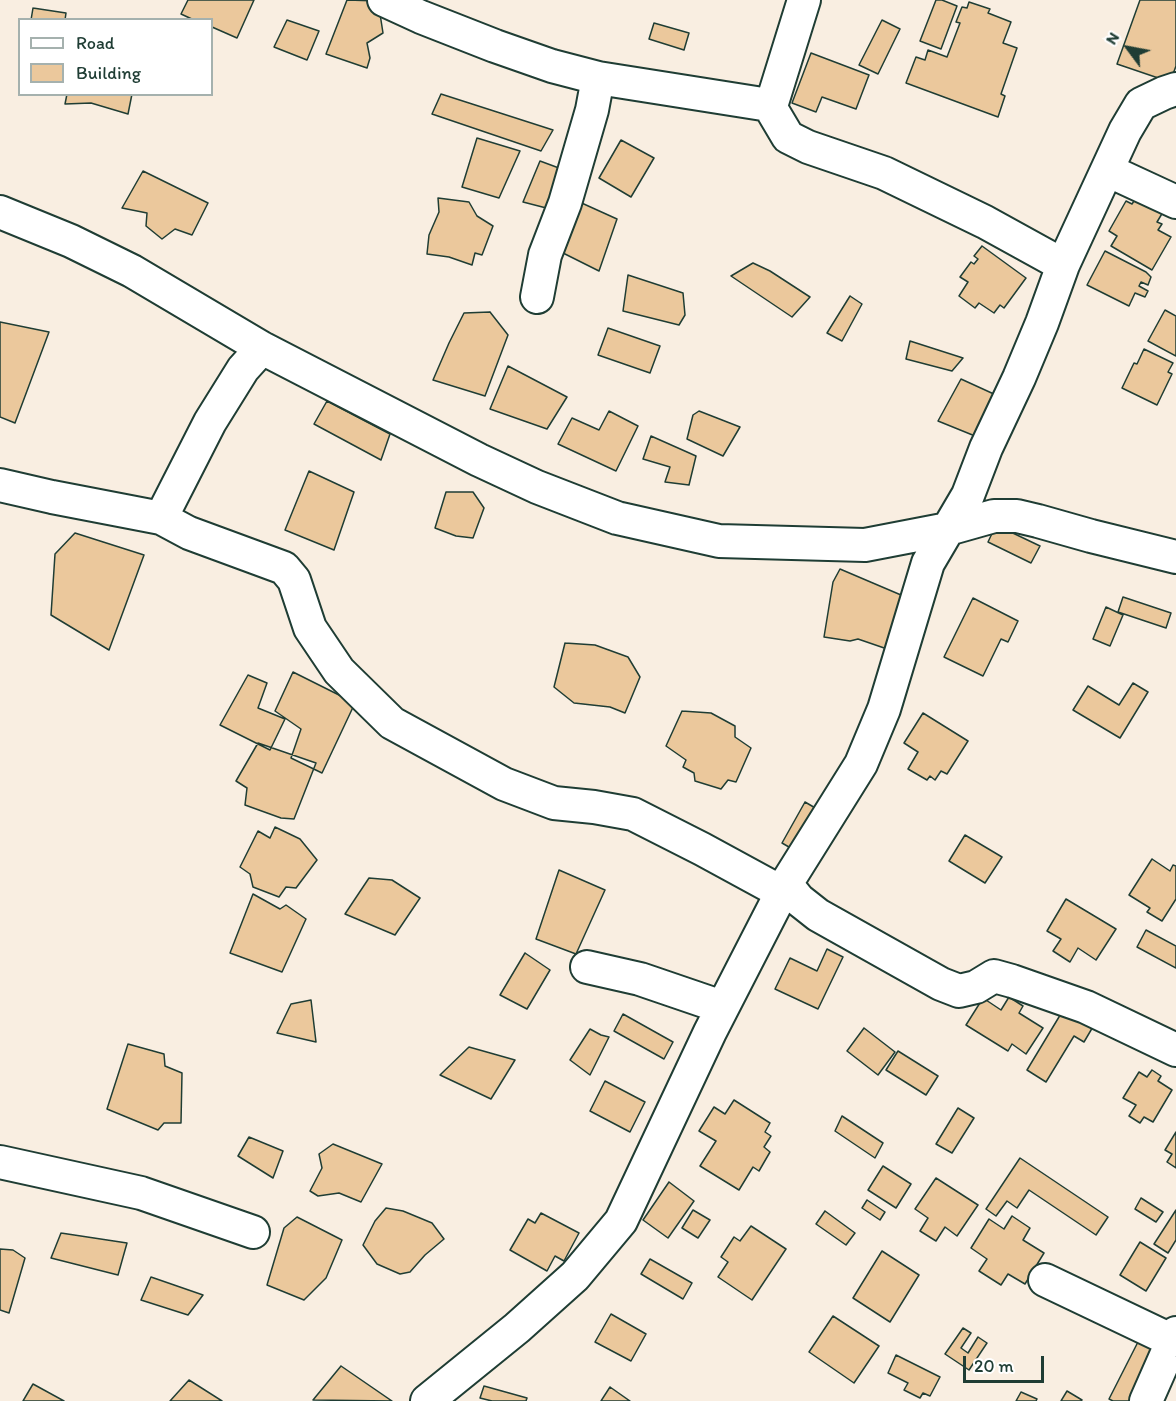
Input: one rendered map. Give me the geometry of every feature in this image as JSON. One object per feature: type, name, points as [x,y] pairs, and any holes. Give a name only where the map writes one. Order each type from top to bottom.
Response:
[{"type":"street","points":[[384,0],[495,46],[552,66],[598,78],[769,105]]},
{"type":"street","points":[[769,105],[772,103],[804,0]]},
{"type":"street","points":[[537,297],[545,255],[565,203],[592,110],[598,78]]},
{"type":"street","points":[[427,1401],[517,1328],[575,1276],[621,1221],[722,1007],[783,888],[861,764],[884,709],[928,562],[968,495],[986,448],[1037,334],[1063,265],[1125,130],[1142,104],[1176,89]]},
{"type":"street","points":[[769,105],[788,137],[808,147],[884,173],[985,222],[1063,265]]},
{"type":"street","points":[[1107,170],[1176,202]]},
{"type":"street","points":[[0,212],[71,241],[132,271],[262,348],[488,465],[617,518],[719,541],[865,545],[948,529],[994,516],[1017,516],[1176,557]]},
{"type":"street","points":[[161,518],[210,422],[243,369],[262,348]]},
{"type":"street","points":[[0,485],[161,518],[189,533],[284,568],[294,580],[310,628],[339,671],[392,723],[504,784],[554,803],[633,814],[783,888],[818,915],[941,984],[959,991],[976,987],[994,976],[1003,978],[1086,1007],[1176,1050]]},
{"type":"street","points":[[588,967],[640,979],[722,1007]]},
{"type":"street","points":[[0,1162],[141,1193],[253,1232]]},
{"type":"street","points":[[1045,1280],[1174,1337],[1146,1401]]},
{"type":"building","points":[[188,0],[254,0],[237,38],[213,27],[213,18],[190,18],[181,14]]},
{"type":"building","points":[[347,0],[378,1],[383,33],[367,43],[370,58],[367,68],[326,54]]},
{"type":"building","points":[[936,0],[957,6],[941,49],[920,41]]},
{"type":"building","points":[[1140,0],[1176,0],[1176,66],[1170,82],[1117,64]]},
{"type":"building","points":[[969,2],[990,9],[988,13],[1011,22],[1003,43],[1017,48],[1001,94],[1005,96],[998,117],[906,83],[916,57],[925,60],[928,50],[947,57],[960,23],[956,22],[962,7],[967,8]]},
{"type":"building","points":[[33,8],[66,13],[65,18],[31,18]]},
{"type":"building","points":[[287,20],[319,31],[307,60],[274,47]]},
{"type":"building","points":[[882,20],[900,29],[878,74],[859,65]]},
{"type":"building","points":[[654,23],[689,33],[684,50],[649,39]]},
{"type":"building","points":[[811,53],[869,75],[856,109],[822,97],[816,112],[792,103]]},
{"type":"building","points":[[441,94],[553,130],[541,151],[432,114]]},
{"type":"building","points":[[67,96],[132,96],[128,114],[91,103],[65,104]]},
{"type":"building","points":[[477,138],[520,151],[499,198],[462,187]]},
{"type":"building","points":[[621,140],[654,158],[631,197],[599,178]]},
{"type":"building","points":[[540,161],[567,171],[554,210],[523,202]]},
{"type":"building","points":[[143,171],[208,203],[192,235],[175,229],[162,239],[146,226],[147,213],[122,208]]},
{"type":"building","points":[[1140,192],[1166,207],[1157,222],[1162,224],[1158,230],[1171,237],[1152,270],[1111,246],[1117,236],[1109,231],[1126,201],[1132,204]]},
{"type":"building","points":[[438,198],[469,202],[477,216],[493,226],[482,255],[475,253],[472,265],[449,257],[427,254],[429,235],[439,212]]},
{"type":"building","points":[[575,200],[617,219],[599,271],[557,250]]},
{"type":"building","points":[[982,246],[1026,278],[1004,308],[1000,305],[994,313],[979,303],[975,308],[959,296],[968,282],[960,277],[971,262],[974,264],[978,259],[974,256]]},
{"type":"building","points":[[1105,251],[1146,272],[1151,277],[1148,285],[1141,282],[1139,286],[1148,291],[1145,297],[1135,293],[1129,306],[1087,285]]},
{"type":"building","points":[[753,263],[770,271],[810,297],[792,317],[731,276]]},
{"type":"building","points":[[628,275],[683,293],[685,315],[679,325],[623,311]]},
{"type":"building","points":[[850,296],[862,304],[842,341],[827,333]]},
{"type":"building","points":[[1165,310],[1176,316],[1176,356],[1148,341]]},
{"type":"building","points":[[490,312],[508,335],[485,396],[433,380],[464,313]]},
{"type":"building","points":[[0,322],[49,332],[15,423],[0,417]]},
{"type":"building","points":[[608,328],[660,346],[650,373],[598,355]]},
{"type":"building","points":[[910,341],[963,358],[952,371],[906,359]]},
{"type":"building","points":[[1144,349],[1173,363],[1168,372],[1172,374],[1157,405],[1122,388],[1134,363],[1137,364]]},
{"type":"building","points":[[508,366],[567,397],[547,429],[490,409]]},
{"type":"building","points":[[961,379],[996,395],[975,436],[938,421]]},
{"type":"building","points":[[327,401],[390,434],[381,460],[314,424]]},
{"type":"building","points":[[609,411],[638,426],[616,471],[558,444],[572,418],[599,430]]},
{"type":"building","points":[[699,411],[740,427],[723,456],[687,439],[693,415]]},
{"type":"building","points":[[651,436],[696,456],[689,485],[665,482],[670,467],[643,459]]},
{"type":"building","points":[[309,471],[354,492],[334,550],[285,530]]},
{"type":"building","points":[[446,492],[473,492],[484,508],[473,538],[456,536],[435,528]]},
{"type":"building","points":[[996,525],[1040,546],[1031,563],[988,542]]},
{"type":"building","points":[[75,533],[144,555],[109,650],[51,615],[55,554]]},
{"type":"building","points":[[840,569],[901,595],[890,650],[858,639],[850,641],[824,637],[833,582]]},
{"type":"building","points":[[1123,597],[1171,613],[1166,628],[1118,612]]},
{"type":"building","points":[[973,598],[1018,621],[1008,642],[1001,639],[983,676],[944,657]]},
{"type":"building","points":[[1106,607],[1123,615],[1110,646],[1093,639]]},
{"type":"building","points":[[565,643],[595,645],[628,657],[640,677],[625,713],[610,707],[574,703],[554,687]]},
{"type":"building","points":[[293,672],[355,703],[322,773],[291,758],[301,729],[275,711]]},
{"type":"building","points":[[248,675],[267,683],[258,708],[285,719],[270,750],[220,725]]},
{"type":"building","points":[[1133,683],[1148,692],[1120,738],[1073,710],[1088,686],[1119,705]]},
{"type":"building","points":[[682,711],[711,713],[735,726],[735,737],[751,748],[736,782],[728,780],[721,789],[695,781],[694,773],[683,767],[686,760],[666,746]]},
{"type":"building","points":[[923,713],[968,741],[947,774],[941,771],[935,780],[930,776],[927,780],[908,769],[918,752],[904,743]]},
{"type":"building","points":[[258,743],[316,763],[294,819],[281,818],[245,805],[247,788],[236,781]]},
{"type":"building","points":[[805,802],[824,813],[801,854],[782,843]]},
{"type":"building","points":[[275,827],[300,839],[317,860],[296,888],[286,887],[279,897],[253,887],[250,874],[240,867],[258,831],[270,838]]},
{"type":"building","points":[[965,835],[1002,857],[985,883],[949,861]]},
{"type":"building","points":[[1152,859],[1170,871],[1173,865],[1176,866],[1176,899],[1162,921],[1147,912],[1150,908],[1129,895]]},
{"type":"building","points":[[559,870],[605,890],[576,954],[536,939]]},
{"type":"building","points":[[369,878],[392,880],[420,898],[395,935],[345,914]]},
{"type":"building","points":[[253,894],[280,909],[286,905],[306,919],[282,972],[230,953]]},
{"type":"building","points":[[1066,899],[1116,929],[1096,960],[1078,948],[1070,962],[1053,951],[1061,939],[1047,931]]},
{"type":"building","points":[[1146,930],[1176,946],[1176,968],[1137,947]]},
{"type":"building","points":[[827,949],[843,957],[818,1009],[775,989],[790,958],[817,971]]},
{"type":"building","points":[[525,953],[550,970],[527,1009],[500,995]]},
{"type":"building","points":[[1009,997],[1023,1006],[1019,1013],[1043,1028],[1026,1054],[1012,1044],[1008,1051],[966,1025],[983,998],[1001,1010]]},
{"type":"building","points":[[311,1000],[316,1042],[277,1033],[291,1004]]},
{"type":"building","points":[[1065,1007],[1094,1025],[1084,1042],[1074,1036],[1046,1082],[1027,1070]]},
{"type":"building","points":[[623,1014],[673,1042],[664,1059],[614,1031]]},
{"type":"building","points":[[864,1028],[895,1052],[878,1075],[847,1051]]},
{"type":"building","points":[[590,1029],[609,1037],[590,1075],[570,1060]]},
{"type":"building","points":[[128,1044],[164,1054],[165,1066],[182,1073],[181,1123],[164,1123],[158,1130],[107,1109]]},
{"type":"building","points":[[469,1047],[515,1060],[491,1099],[440,1075]]},
{"type":"building","points":[[898,1051],[938,1076],[926,1095],[886,1070]]},
{"type":"building","points":[[1152,1070],[1161,1076],[1158,1081],[1172,1090],[1153,1122],[1144,1117],[1140,1123],[1129,1116],[1136,1105],[1123,1098],[1139,1072],[1147,1077]]},
{"type":"building","points":[[605,1081],[645,1102],[630,1132],[590,1111]]},
{"type":"building","points":[[734,1100],[770,1123],[765,1132],[771,1136],[764,1147],[770,1152],[759,1171],[753,1167],[739,1190],[700,1166],[716,1141],[699,1131],[714,1107],[725,1114]]},
{"type":"building","points":[[958,1108],[974,1118],[952,1153],[936,1144]]},
{"type":"building","points":[[842,1116],[883,1143],[875,1158],[835,1131]]},
{"type":"building","points":[[1176,1132],[1176,1168],[1167,1162],[1172,1154],[1165,1150]]},
{"type":"building","points":[[249,1137],[283,1151],[273,1178],[238,1156]]},
{"type":"building","points":[[333,1144],[382,1164],[361,1202],[339,1193],[318,1196],[310,1191],[322,1168],[319,1154]]},
{"type":"building","points":[[1020,1158],[1108,1217],[1096,1235],[1029,1190],[1017,1208],[1007,1201],[996,1216],[986,1209]]},
{"type":"building","points":[[883,1166],[911,1184],[896,1208],[868,1190]]},
{"type":"building","points":[[936,1178],[978,1205],[957,1236],[945,1227],[936,1241],[920,1231],[928,1218],[915,1209]]},
{"type":"building","points":[[669,1182],[694,1201],[668,1238],[643,1220]]},
{"type":"building","points":[[1141,1198],[1163,1212],[1156,1222],[1135,1209]]},
{"type":"building","points":[[867,1200],[885,1212],[880,1220],[862,1208]]},
{"type":"building","points":[[386,1208],[403,1211],[432,1223],[444,1239],[410,1272],[400,1274],[377,1264],[363,1245],[375,1221]]},
{"type":"building","points":[[693,1210],[710,1220],[698,1238],[682,1228]]},
{"type":"building","points":[[1176,1210],[1176,1240],[1168,1253],[1154,1244]]},
{"type":"building","points":[[825,1211],[855,1233],[846,1245],[816,1224]]},
{"type":"building","points":[[541,1213],[579,1233],[564,1261],[555,1256],[547,1271],[510,1250],[528,1219],[535,1223]]},
{"type":"building","points":[[1012,1216],[1030,1228],[1023,1240],[1044,1253],[1025,1284],[1008,1274],[1001,1285],[979,1271],[987,1259],[971,1248],[989,1219],[1004,1229]]},
{"type":"building","points":[[297,1217],[342,1240],[326,1278],[304,1300],[267,1285],[284,1228]]},
{"type":"building","points":[[751,1226],[786,1249],[752,1300],[718,1277],[728,1262],[721,1257],[734,1237],[740,1241]]},
{"type":"building","points":[[61,1233],[127,1243],[118,1275],[51,1258]]},
{"type":"building","points":[[1140,1242],[1166,1258],[1146,1291],[1120,1275]]},
{"type":"building","points":[[0,1249],[13,1250],[25,1258],[9,1313],[0,1310]]},
{"type":"building","points":[[882,1251],[919,1275],[890,1322],[853,1298]]},
{"type":"building","points":[[650,1259],[692,1283],[683,1299],[641,1274]]},
{"type":"building","points":[[151,1277],[203,1295],[188,1315],[141,1300]]},
{"type":"building","points":[[611,1314],[646,1334],[631,1361],[595,1342]]},
{"type":"building","points":[[833,1316],[879,1346],[854,1383],[809,1352]]},
{"type":"building","points":[[963,1328],[971,1333],[961,1348],[968,1353],[978,1337],[987,1343],[969,1370],[945,1354]]},
{"type":"building","points":[[1141,1336],[1160,1346],[1132,1401],[1113,1401],[1109,1399]]},
{"type":"building","points":[[896,1355],[940,1377],[930,1396],[923,1393],[920,1398],[904,1390],[908,1383],[888,1373]]},
{"type":"building","points":[[341,1366],[392,1401],[313,1400]]},
{"type":"building","points":[[189,1380],[222,1401],[170,1401]]},
{"type":"building","points":[[33,1384],[64,1401],[23,1401]]},
{"type":"building","points":[[484,1386],[527,1398],[526,1401],[492,1401],[480,1398]]},
{"type":"building","points":[[610,1387],[630,1401],[601,1401]]},
{"type":"building","points":[[1067,1391],[1082,1400],[1061,1401]]},
{"type":"building","points":[[1021,1392],[1037,1399],[1036,1401],[1016,1401]]}]
